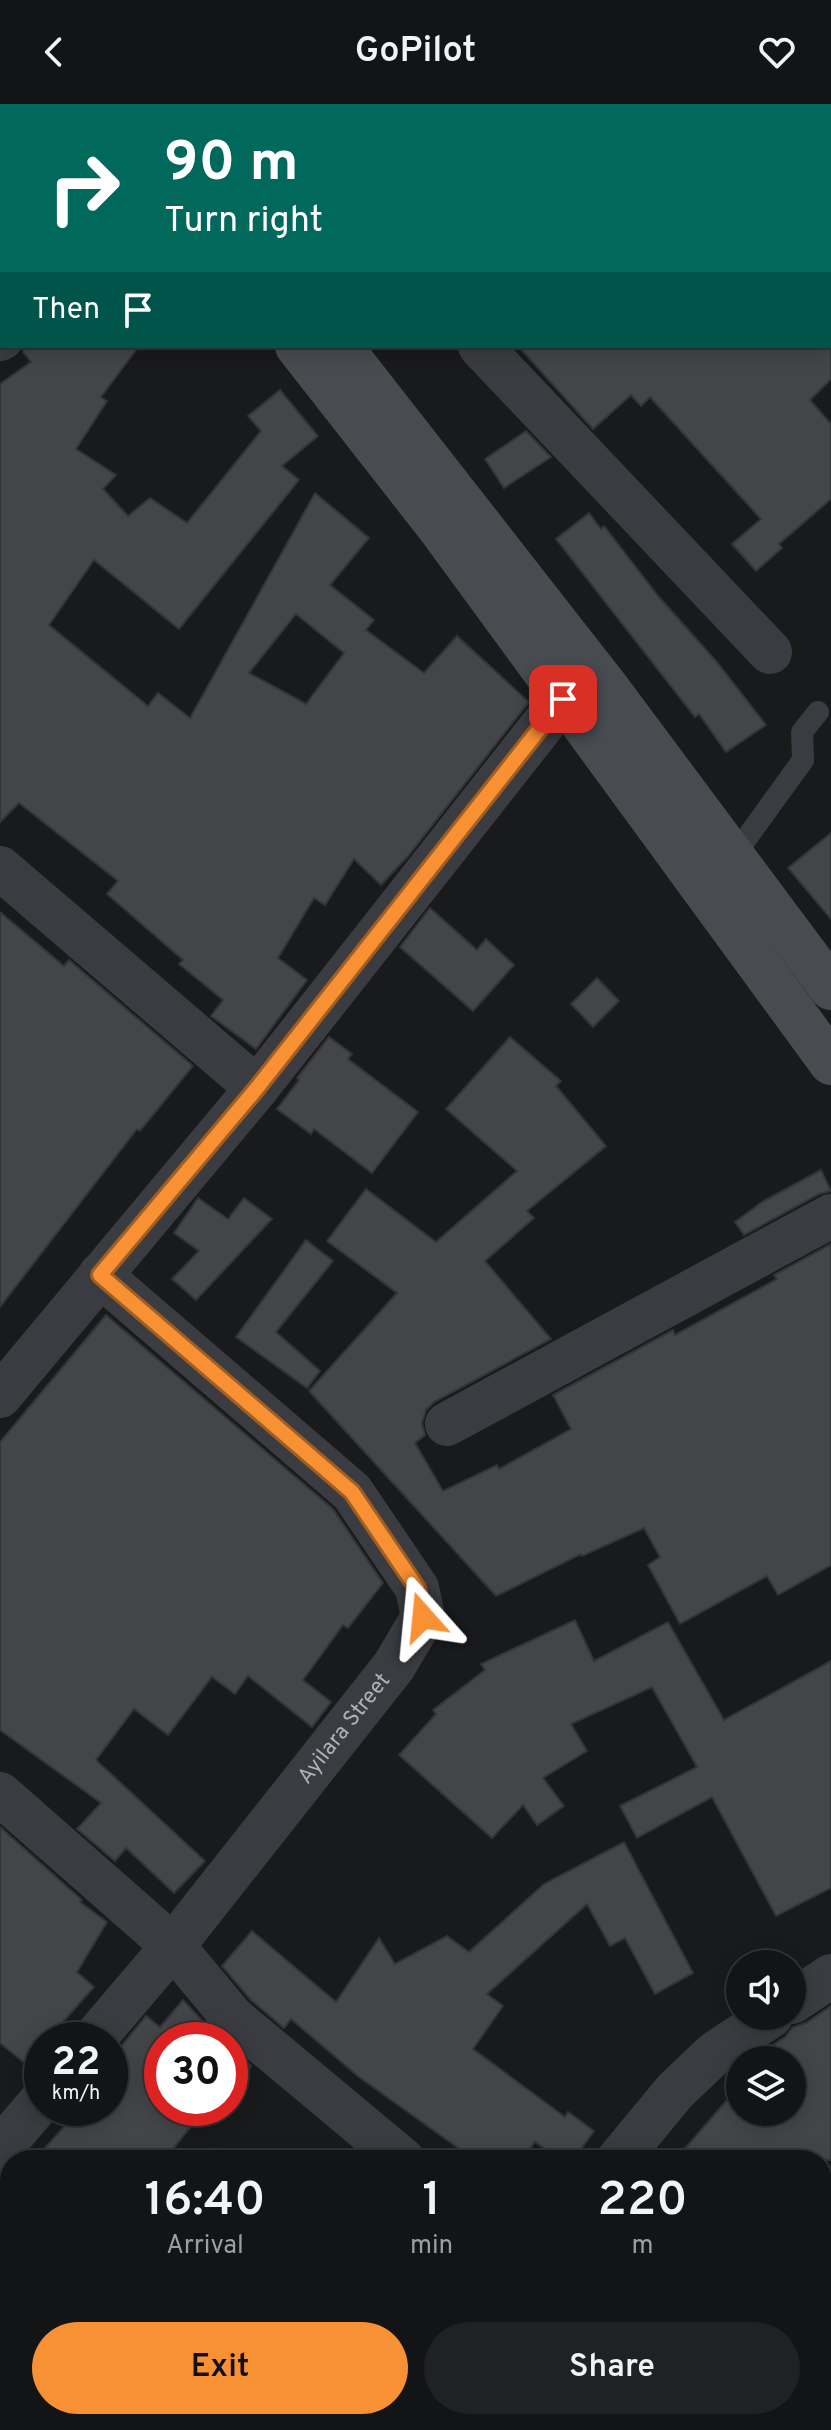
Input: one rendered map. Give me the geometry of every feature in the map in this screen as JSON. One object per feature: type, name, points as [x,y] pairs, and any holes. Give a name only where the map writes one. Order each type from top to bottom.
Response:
[{"type":"main road","points":[[299,348],[441,530],[831,1063]]},
{"type":"main road","points":[[351,350],[831,988]]},
{"type":"street","points":[[482,348],[770,652]]},
{"type":"street","points":[[0,1396],[257,1088],[563,699]]},
{"type":"street","points":[[0,868],[257,1088]]},
{"type":"street","points":[[447,1424],[831,1216]]},
{"type":"street","name":"Ayilara Street","points":[[100,1275],[352,1492],[417,1588],[423,1617],[394,1666],[173,1946],[108,2022]]},
{"type":"street","points":[[0,1794],[173,1946],[233,2018],[391,2150]]},
{"type":"street","points":[[806,1993],[831,1976]]},
{"type":"street","points":[[626,2150],[675,2091],[715,2053],[750,2030]]},
{"type":"street","points":[[0,2149],[24,2121]]},
{"type":"lane","points":[[733,857],[803,760],[802,732],[818,712]]},
{"type":"building","points":[[24,348],[138,348],[101,397],[107,401],[76,449],[116,475],[103,489],[128,516],[150,498],[187,523],[261,431],[248,416],[280,390],[318,436],[282,466],[299,480],[179,629],[94,560],[49,625],[148,706],[158,693],[190,718],[315,493],[369,538],[330,585],[374,620],[366,630],[424,673],[457,636],[529,702],[408,856],[381,885],[354,859],[325,905],[314,898],[278,958],[307,980],[256,1049],[211,1016],[223,1000],[179,964],[183,960],[107,894],[118,881],[19,803],[0,822],[0,384],[31,362],[23,352]],"holes":[[[296,614],[344,653],[306,704],[249,673]]]},
{"type":"building","points":[[520,348],[831,348],[831,379],[810,400],[831,424],[831,499],[779,544],[782,548],[756,571],[732,544],[761,519],[650,397],[641,406],[631,395],[593,429]]},
{"type":"building","points":[[526,431],[551,457],[504,488],[485,459]]},
{"type":"building","points":[[589,513],[601,529],[604,526],[766,725],[726,752],[699,714],[695,717],[556,539]]},
{"type":"building","points":[[831,833],[831,919],[788,868]]},
{"type":"building","points":[[430,908],[477,950],[486,939],[514,965],[473,1011],[400,947]]},
{"type":"building","points":[[0,912],[64,966],[69,960],[193,1066],[140,1131],[137,1129],[0,1307]]},
{"type":"building","points":[[597,978],[619,1001],[593,1027],[571,1004]]},
{"type":"building","points":[[329,1037],[352,1054],[348,1059],[418,1112],[372,1173],[314,1129],[311,1134],[277,1109]]},
{"type":"building","points":[[510,1037],[561,1081],[556,1086],[606,1146],[527,1211],[534,1218],[485,1261],[551,1339],[434,1402],[426,1410],[422,1423],[425,1435],[415,1443],[443,1491],[497,1465],[499,1469],[571,1429],[553,1395],[673,1330],[675,1335],[777,1279],[774,1275],[831,1244],[831,1565],[778,1595],[767,1576],[680,1624],[648,1565],[660,1557],[644,1528],[581,1554],[496,1596],[309,1391],[397,1293],[327,1241],[366,1189],[436,1242],[517,1171],[446,1109]]},
{"type":"building","points":[[821,1170],[831,1191],[819,1194],[744,1235],[735,1222],[762,1202]]},
{"type":"building","points":[[198,1198],[228,1219],[244,1198],[272,1219],[196,1300],[172,1279],[199,1251],[174,1233]]},
{"type":"building","points":[[306,1240],[333,1261],[276,1332],[320,1371],[307,1388],[236,1337]]},
{"type":"building","points":[[106,1315],[333,1509],[383,1583],[348,1628],[343,1625],[303,1680],[331,1702],[312,1727],[248,1676],[235,1694],[212,1677],[168,1735],[134,1709],[96,1760],[205,1861],[174,1893],[126,1848],[115,1861],[77,1829],[101,1803],[0,1730],[0,1442]]},
{"type":"building","points":[[575,1620],[594,1661],[668,1622],[724,1720],[831,1661],[831,1888],[776,1916],[712,1797],[637,1838],[620,1806],[697,1767],[652,1687],[571,1724],[587,1751],[543,1778],[564,1806],[537,1825],[523,1805],[492,1838],[399,1755],[436,1714],[433,1710],[485,1670],[481,1664]]},
{"type":"building","points":[[0,1827],[82,1900],[80,1902],[107,1922],[77,1972],[94,1987],[63,2022],[24,2022],[24,2062],[0,2043]]},
{"type":"building","points":[[624,1842],[693,1973],[655,1994],[625,1938],[610,1946],[587,1904],[487,1994],[503,2006],[473,2049],[565,2117],[568,2112],[594,2131],[580,2150],[546,2150],[535,2142],[529,2150],[461,2150],[359,2077],[291,2019],[284,2028],[251,2000],[222,1966],[252,1931],[336,2002],[379,1938],[395,1964],[447,1936],[469,1952],[544,1884]]},
{"type":"building","points":[[183,2000],[203,2022],[164,2022]]},
{"type":"building","points":[[831,2006],[831,2150],[684,2150],[726,2101],[726,2126],[806,2126],[806,2046],[771,2046],[791,2030],[806,2030],[806,2023]]},
{"type":"building","points":[[146,2016],[154,2022],[144,2022],[144,2126],[191,2126],[172,2150],[43,2150],[65,2126],[128,2126],[128,2038]]},
{"type":"route","points":[[423,1617],[417,1588],[352,1492],[100,1275],[257,1088],[563,699]]}]
